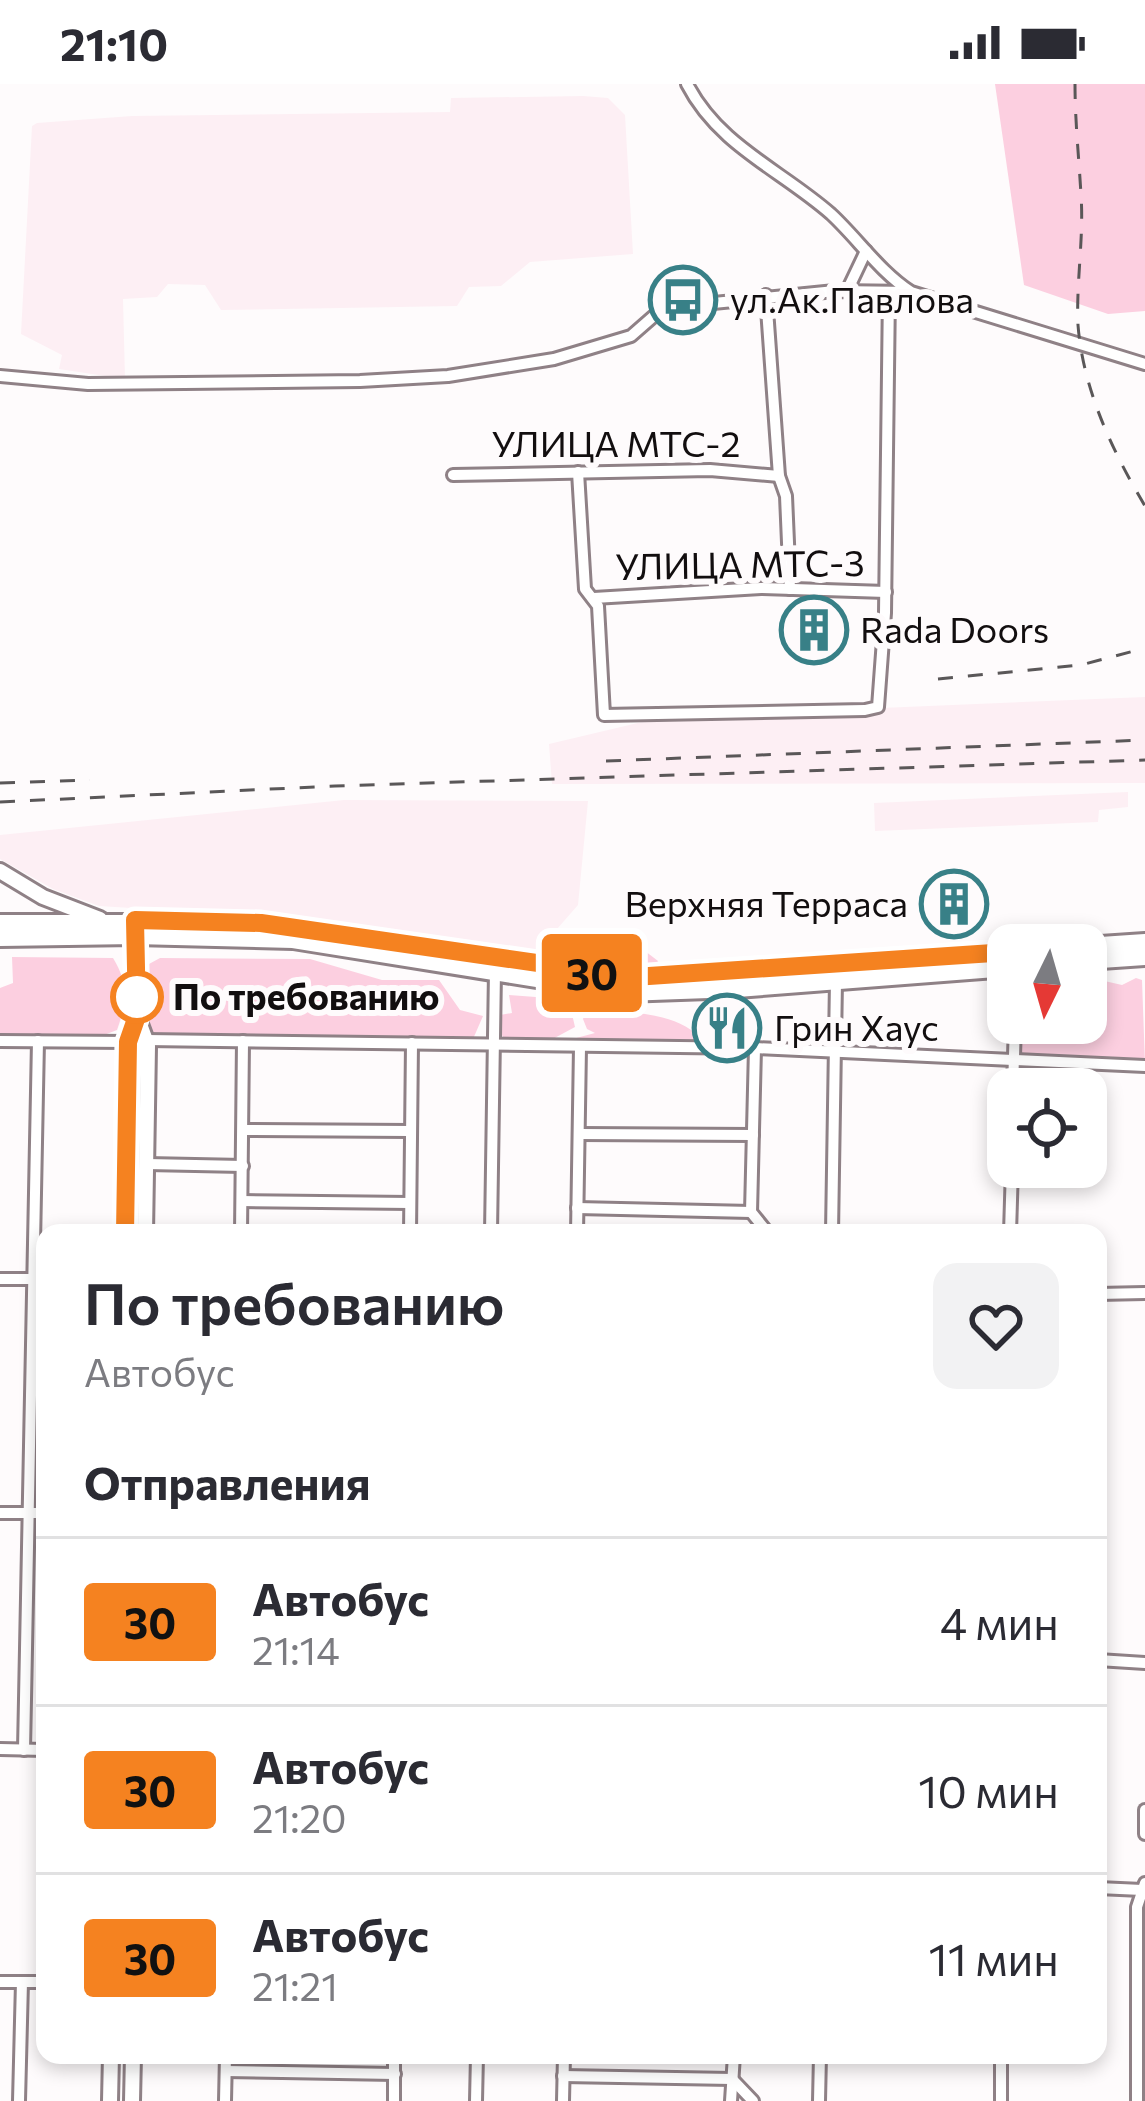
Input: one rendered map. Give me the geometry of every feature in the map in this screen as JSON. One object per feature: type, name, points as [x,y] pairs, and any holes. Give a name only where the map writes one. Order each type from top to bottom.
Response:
[{"type":"highway","points":[[0,923],[104,921],[135,928],[293,940],[624,993],[987,955]]},
{"type":"highway","points":[[0,938],[261,923],[634,977],[987,969]]},
{"type":"highway","points":[[1107,945],[1145,942]]},
{"type":"highway","points":[[1107,960],[1145,957]]},
{"type":"main road","points":[[0,871],[44,897],[104,921]]},
{"type":"main road","points":[[135,928],[137,1016],[146,1040],[146,1224]]},
{"type":"main road","points":[[125,1224],[128,1042],[137,1016]]},
{"type":"main road","points":[[110,2101],[111,2064]]},
{"type":"main road","points":[[132,2101],[133,2064]]},
{"type":"street","points":[[687,84],[724,135],[811,197],[911,292]]},
{"type":"street","points":[[847,291],[866,250]]},
{"type":"street","points":[[0,376],[88,384],[448,376],[554,359],[632,336],[663,308],[847,291],[911,292],[1145,364]]},
{"type":"street","points":[[578,472],[585,589],[594,598],[603,653],[604,715],[866,710],[878,706],[886,592],[889,292]]},
{"type":"street","points":[[766,295],[779,476],[786,496],[790,590]]},
{"type":"street","name":"УЛИЦА МТС-2","points":[[454,476],[710,470],[779,476]]},
{"type":"street","name":"УЛИЦА МТС-3","points":[[594,598],[761,588],[886,592]]},
{"type":"street","points":[[491,1224],[494,971]]},
{"type":"street","points":[[832,1224],[836,973]]},
{"type":"street","points":[[146,1040],[754,1048],[1145,1066]]},
{"type":"street","points":[[0,1041],[128,1042]]},
{"type":"street","points":[[38,1041],[39,1224]]},
{"type":"street","points":[[241,1224],[243,1041]]},
{"type":"street","points":[[410,1224],[412,1042]]},
{"type":"street","points":[[1014,1068],[1015,1044]]},
{"type":"street","points":[[577,1224],[580,1046]]},
{"type":"street","points":[[754,1048],[751,1212],[761,1224]]},
{"type":"street","points":[[243,1130],[411,1131]]},
{"type":"street","points":[[579,1134],[753,1135]]},
{"type":"street","points":[[147,1164],[243,1166]]},
{"type":"street","points":[[1010,1224],[1011,1188]]},
{"type":"street","points":[[242,1201],[410,1203]]},
{"type":"street","points":[[577,1208],[751,1212]]},
{"type":"street","points":[[0,1279],[36,1279]]},
{"type":"street","points":[[1107,1294],[1145,1293]]},
{"type":"street","points":[[23,1750],[36,1349]]},
{"type":"street","points":[[0,1513],[36,1513]]},
{"type":"street","points":[[1107,1661],[1145,1663]]},
{"type":"street","points":[[0,1749],[36,1750]]},
{"type":"street","points":[[1145,1810],[1145,1834]]},
{"type":"street","points":[[1107,1888],[1143,1887],[1137,1907],[1137,2101]]},
{"type":"street","points":[[0,1982],[36,1982]]},
{"type":"street","points":[[20,2101],[22,1982]]},
{"type":"street","points":[[225,2101],[226,2064]]},
{"type":"street","points":[[394,2064],[394,2101]]},
{"type":"street","points":[[476,2101],[477,2064]]},
{"type":"street","points":[[563,2101],[564,2064]]},
{"type":"street","points":[[731,2101],[733,2064]]},
{"type":"street","points":[[819,2101],[820,2064]]},
{"type":"street","points":[[1001,2064],[1001,2101]]},
{"type":"street","points":[[226,2071],[394,2074]]},
{"type":"street","points":[[563,2076],[732,2079],[753,2101]]},
{"type":"shaded area","points":[[995,84],[1145,84],[1145,311],[1108,314],[1024,285]]},
{"type":"shaded area","points":[[451,98],[608,98],[625,115],[633,254],[530,262],[501,286],[469,287],[457,306],[221,310],[205,285],[168,284],[157,297],[123,299],[125,379],[59,369],[62,355],[21,334],[32,126],[37,123],[132,116],[450,112]]},
{"type":"shaded area","points":[[1145,697],[1145,783],[552,784],[549,744],[663,717]]},
{"type":"shaded area","points":[[1128,792],[1128,807],[1099,810],[1098,822],[875,831],[874,803]]},
{"type":"shaded area","points":[[344,800],[588,801],[578,905],[536,953],[290,918],[99,906],[53,889],[0,859],[0,835]]},
{"type":"shaded area","points":[[577,934],[632,941],[658,961],[654,968],[557,957]]},
{"type":"shaded area","points":[[12,957],[113,958],[125,993],[117,1030],[104,1035],[0,1036],[0,988],[13,983]]},
{"type":"shaded area","points":[[160,958],[310,959],[382,980],[439,980],[460,1010],[483,1016],[473,1039],[161,1048],[145,1029],[149,964]]},
{"type":"shaded area","points":[[1142,980],[1145,1064],[1025,1058],[1017,1045],[1107,1044],[1107,982],[1122,985]]},
{"type":"shaded area","points":[[509,995],[549,998],[572,1014],[575,1027],[549,1041],[506,1042],[499,1030],[500,1015],[512,1013]]},
{"type":"shaded area","points":[[590,999],[676,1022],[700,1038],[734,1037],[740,1043],[565,1041],[595,1033],[583,1019]]},
{"type":"railway","points":[[1075,84],[1082,211],[1081,349],[1101,420],[1145,506]]},
{"type":"railway","points":[[938,679],[1081,665],[1145,648]]},
{"type":"railway","points":[[606,761],[1145,740]]},
{"type":"railway","points":[[0,802],[335,786],[1145,760]]},
{"type":"railway","points":[[0,783],[90,780]]},
{"type":"bus line","name":"30","points":[[125,1224],[128,1042],[137,1016],[135,920],[261,923],[634,977],[987,953]]},
{"type":"place","name":"ул.Ак.Павлова","points":[[683,300]]},
{"type":"place","name":"Rada Doors","points":[[814,630]]},
{"type":"place","name":"Верхняя Терраса","points":[[954,904]]},
{"type":"place","name":"По требованию","points":[[137,997]]},
{"type":"place","name":"Грин Хаус","points":[[727,1028]]}]
